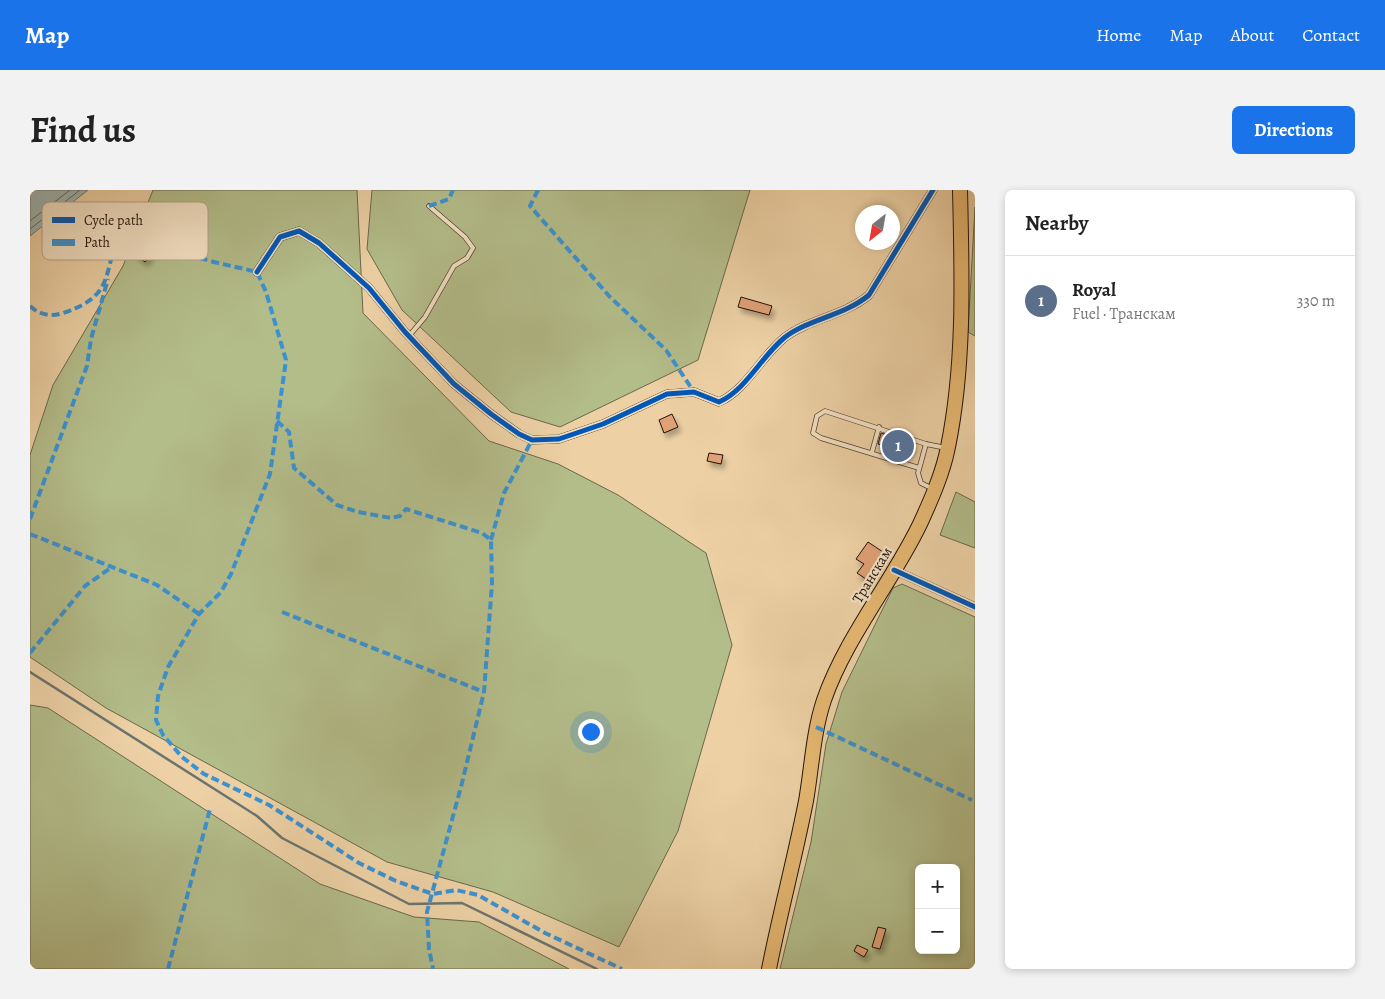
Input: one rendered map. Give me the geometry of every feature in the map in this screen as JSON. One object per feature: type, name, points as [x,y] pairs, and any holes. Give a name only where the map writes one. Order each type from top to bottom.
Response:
[{"type":"highway","name":"Транскам","points":[[769,969],[794,860],[807,794],[816,728],[824,700],[846,652],[919,525],[935,490],[948,449],[956,396],[960,332],[960,190]]},
{"type":"street","points":[[257,272],[280,237],[299,231],[319,243],[369,288],[409,336],[454,384],[491,414],[532,440],[559,439],[603,424],[667,394],[694,392],[719,402],[730,398],[767,354],[786,337],[855,306],[869,295],[933,190]]},
{"type":"street","points":[[894,570],[975,607]]},
{"type":"lane","points":[[409,336],[425,317],[454,266],[468,258],[473,248],[464,237],[429,206]]},
{"type":"lane","points":[[919,468],[872,452],[821,438],[813,433],[817,416],[825,411],[879,427],[926,444],[948,449]]},
{"type":"lane","points":[[872,452],[879,427]]},
{"type":"lane","points":[[926,444],[918,473],[922,483],[935,490]]},
{"type":"green space","points":[[153,190],[357,190],[363,313],[489,441],[558,464],[618,495],[706,553],[732,645],[678,831],[619,947],[493,892],[387,862],[106,708],[30,657],[30,455],[53,385],[125,260],[208,260],[208,202],[148,202]]},
{"type":"green space","points":[[372,190],[750,190],[698,360],[560,427],[511,412],[402,310],[367,249]]},
{"type":"green space","points":[[975,207],[975,336],[968,332]]},
{"type":"green space","points":[[956,492],[975,502],[975,548],[940,535]]},
{"type":"green space","points":[[902,584],[975,617],[975,969],[780,969],[811,842],[826,744],[842,692],[893,588]]},
{"type":"green space","points":[[30,705],[48,708],[320,884],[414,917],[479,922],[569,969],[30,969]]},
{"type":"water","points":[[30,190],[88,190],[73,202],[42,202],[42,226],[30,236]]},
{"type":"building","points":[[741,297],[772,306],[769,315],[738,307]]},
{"type":"building","points":[[672,414],[678,427],[664,433],[659,420]]},
{"type":"building","points":[[881,433],[911,443],[908,452],[878,444]]},
{"type":"building","points":[[709,453],[723,455],[721,464],[707,461]]},
{"type":"building","points":[[868,542],[886,554],[869,581],[857,573],[864,564],[856,559]]},
{"type":"building","points":[[878,927],[886,929],[880,949],[872,947]]},
{"type":"building","points":[[857,945],[868,950],[864,957],[854,951]]},
{"type":"waterway","points":[[30,672],[257,816],[282,838],[409,904],[462,903],[597,969]]},
{"type":"marked path","points":[[429,206],[449,199],[453,190]]},
{"type":"marked path","points":[[538,190],[530,206],[610,297],[666,350],[694,392]]},
{"type":"marked path","points":[[30,306],[43,314],[57,315],[83,304],[95,296],[102,287],[111,260]]},
{"type":"marked path","points":[[207,260],[257,272],[266,292],[286,360],[270,474],[231,574],[221,592],[199,614],[168,667],[158,696],[156,720],[163,735],[182,757],[204,774],[269,805],[359,863],[396,881],[433,894],[456,890],[478,895],[545,933],[622,969]]},
{"type":"marked path","points":[[30,519],[87,366],[91,339],[108,279]]},
{"type":"marked path","points":[[277,421],[289,432],[294,468],[337,505],[358,512],[391,518],[400,516],[406,509],[482,533],[491,540],[492,583],[484,692],[462,783],[427,912],[429,949],[433,969]]},
{"type":"marked path","points":[[491,540],[504,493],[532,440]]},
{"type":"marked path","points":[[30,534],[157,585],[199,614]]},
{"type":"marked path","points":[[30,653],[85,586],[112,567]]},
{"type":"marked path","points":[[282,612],[484,692]]},
{"type":"marked path","points":[[816,727],[972,800]]},
{"type":"marked path","points":[[168,969],[210,809]]},
{"type":"cycle path","points":[[257,272],[280,237],[299,231],[319,243],[369,288],[405,332],[454,384],[491,414],[519,434],[532,440],[559,439],[603,424],[667,394],[694,392],[719,402],[729,397],[784,338],[804,326],[849,308],[869,295],[933,190]]},
{"type":"cycle path","points":[[894,570],[975,607]]},
{"type":"place","name":"Royal","points":[[898,446]]}]
